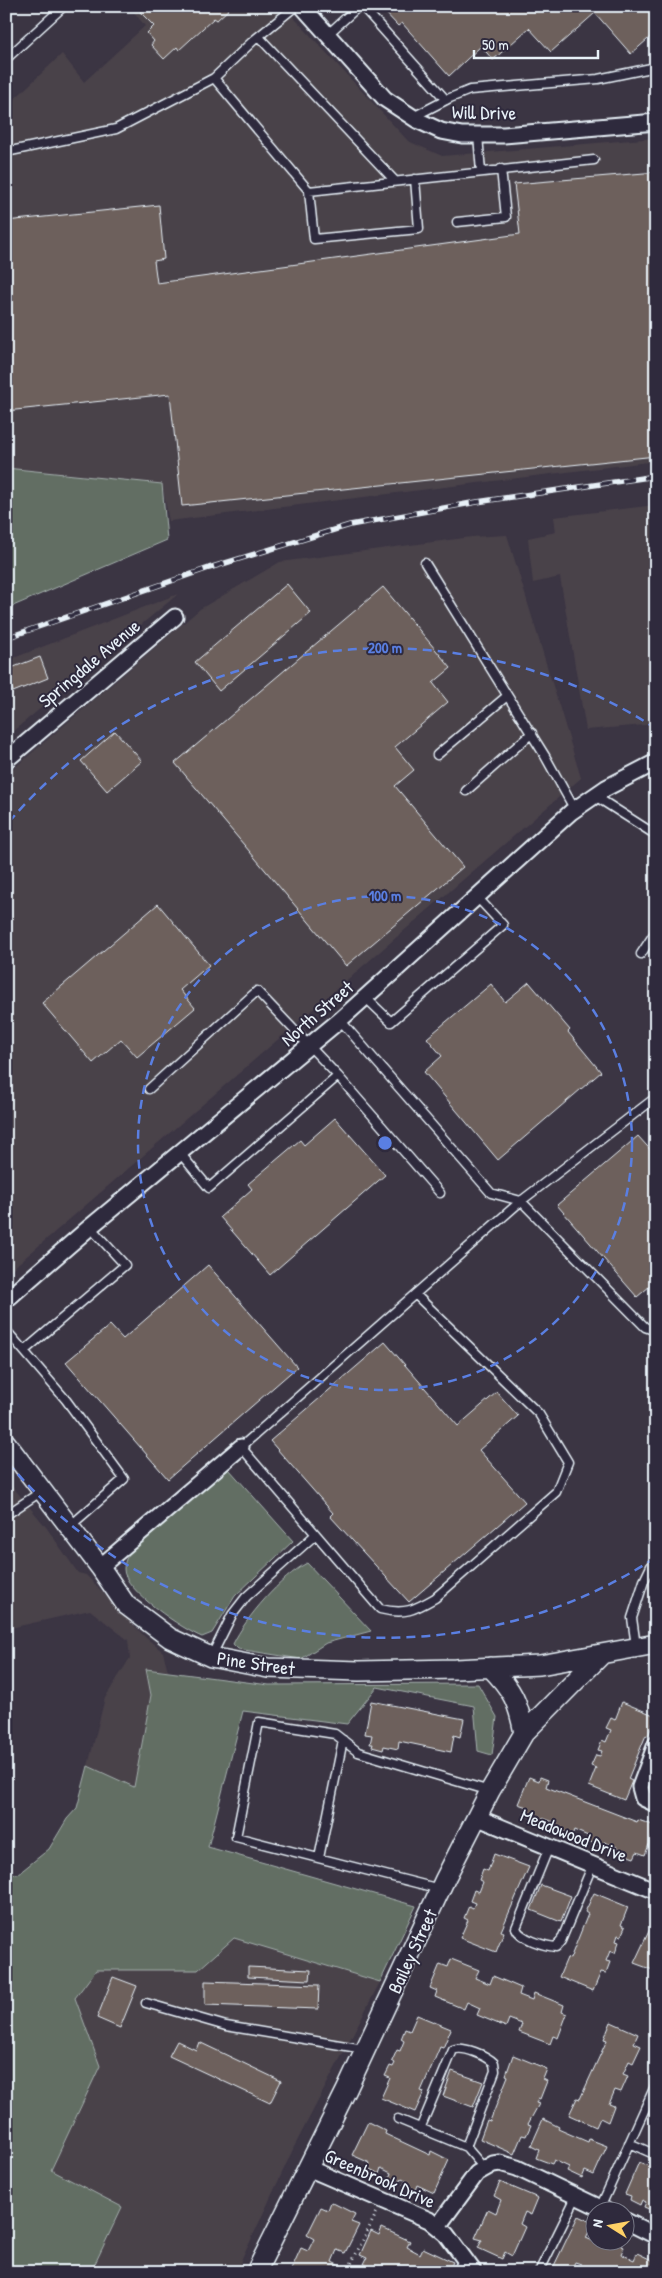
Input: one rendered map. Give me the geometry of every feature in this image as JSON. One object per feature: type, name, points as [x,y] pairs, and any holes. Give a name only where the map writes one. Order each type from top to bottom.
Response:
[{"type":"street","name":"Will Drive","points":[[305,8],[385,99],[413,118],[441,131],[462,135],[504,135],[656,122]]},
{"type":"street","name":"Springdale Avenue","points":[[6,760],[174,617]]},
{"type":"street","name":"North Street","points":[[6,1300],[340,1020],[574,810],[638,770],[656,762]]},
{"type":"street","name":"Pine Street","points":[[6,1443],[100,1567],[126,1605],[170,1638],[211,1657],[268,1668],[359,1671],[540,1665],[636,1646],[656,1644]]},
{"type":"street","points":[[100,1567],[241,1447]]},
{"type":"street","name":"Bailey Street","points":[[256,2272],[366,2049],[440,1889],[490,1791],[524,1733],[602,1654]]},
{"type":"street","points":[[490,1667],[504,1681],[518,1704],[524,1733]]},
{"type":"street","points":[[656,1744],[640,1787],[643,1798],[656,1804]]},
{"type":"street","name":"Meadowood Drive","points":[[476,1817],[655,1889]]},
{"type":"street","points":[[438,2226],[472,2180],[484,2168],[493,2164],[509,2165],[584,2201]]},
{"type":"street","name":"Greenbrook Drive","points":[[308,2168],[429,2220],[438,2226],[474,2272]]},
{"type":"street","points":[[634,2225],[656,2236]]},
{"type":"lane","points":[[6,59],[64,6]]},
{"type":"lane","points":[[327,35],[361,6],[446,100]]},
{"type":"lane","points":[[6,152],[116,129],[214,78],[259,37],[305,8]]},
{"type":"lane","points":[[259,37],[395,181]]},
{"type":"lane","points":[[413,118],[446,100],[470,90],[598,79],[656,67]]},
{"type":"lane","points":[[214,78],[309,191],[314,239],[419,229],[415,178]]},
{"type":"lane","points":[[478,135],[481,172]]},
{"type":"lane","points":[[309,191],[594,160]]},
{"type":"lane","points":[[457,222],[506,217],[501,170]]},
{"type":"lane","points":[[426,563],[532,734],[574,810]]},
{"type":"lane","points":[[437,755],[507,696]]},
{"type":"lane","points":[[466,792],[532,734]]},
{"type":"lane","points":[[595,796],[656,835]]},
{"type":"lane","points":[[365,997],[391,1022],[503,925],[477,897]]},
{"type":"lane","points":[[641,954],[656,931]]},
{"type":"lane","points":[[150,1089],[257,991],[310,1045],[440,1193]]},
{"type":"lane","points":[[340,1020],[491,1193],[521,1201],[645,1327],[656,1331]]},
{"type":"lane","points":[[180,1153],[209,1188],[338,1076]]},
{"type":"lane","points":[[416,1294],[539,1414],[568,1462],[556,1492],[435,1598],[412,1611],[396,1613],[380,1609],[241,1447],[521,1201],[656,1099]]},
{"type":"lane","points":[[24,1351],[125,1265],[90,1228]]},
{"type":"lane","points":[[6,1330],[66,1400],[124,1479],[69,1527]]},
{"type":"lane","points":[[6,1515],[42,1491]]},
{"type":"lane","points":[[211,1657],[232,1615],[246,1597],[315,1535]]},
{"type":"lane","points":[[636,1646],[632,1618],[644,1582],[656,1556]]},
{"type":"lane","points":[[440,1889],[236,1837],[258,1722],[335,1734],[358,1752],[490,1791]]},
{"type":"lane","points":[[319,1858],[342,1740]]},
{"type":"lane","points":[[549,1847],[516,1928],[523,1936],[548,1946],[556,1948],[561,1942],[593,1864]]},
{"type":"lane","points":[[146,2003],[226,2026],[366,2049]]},
{"type":"lane","points":[[420,2129],[452,2050],[460,2048],[488,2059],[494,2063],[495,2071],[466,2147]]},
{"type":"lane","points":[[606,2200],[656,2084]]},
{"type":"lane","points":[[398,2120],[466,2147],[484,2168]]},
{"type":"lane","points":[[629,2143],[656,2155]]},
{"type":"lane","points":[[539,2272],[576,2197]]},
{"type":"lane","points":[[457,2272],[464,2258]]},
{"type":"path","points":[[347,2272],[378,2211]]},
{"type":"path","points":[[350,2266],[360,2272]]},
{"type":"shaded area","points":[[129,6],[283,6],[408,141],[442,156],[656,138],[656,461],[169,521],[162,484],[6,468],[6,107],[62,54],[84,82],[145,26]]},
{"type":"shaded area","points":[[656,505],[656,724],[586,730],[560,577],[533,583],[528,538],[556,532],[554,517]]},
{"type":"shaded area","points":[[507,535],[581,778],[6,1274],[6,775],[200,609],[280,562],[472,537]]},
{"type":"shaded area","points":[[178,594],[6,737],[6,661]]},
{"type":"shaded area","points":[[6,1479],[46,1527],[78,1573],[86,1575],[145,1637],[163,1652],[168,1671],[146,1669],[151,1695],[134,1787],[88,1766],[105,1698],[130,1658],[128,1640],[90,1610],[6,1629]]},
{"type":"shaded area","points":[[234,1938],[380,1982],[294,2147],[236,2272],[91,2272],[122,2207],[51,2170],[99,2066],[75,1998],[96,1970],[198,1970]]},
{"type":"green space","points":[[6,468],[162,484],[167,540],[6,609]]},
{"type":"green space","points":[[229,1469],[293,1541],[235,1596],[212,1633],[202,1637],[169,1618],[143,1598],[126,1578],[124,1565],[136,1544]]},
{"type":"green space","points":[[307,1563],[371,1631],[326,1643],[301,1659],[238,1649],[233,1644],[255,1610],[286,1578]]},
{"type":"green space","points":[[146,1669],[269,1685],[478,1684],[497,1717],[492,1755],[478,1751],[474,1706],[377,1687],[347,1724],[243,1711],[208,1847],[416,1906],[380,1982],[234,1938],[198,1970],[96,1970],[75,1998],[100,2066],[51,2170],[122,2207],[91,2272],[6,2272],[6,1872],[18,1874],[49,1849],[67,1819],[77,1808],[88,1766],[134,1787],[151,1695]]},
{"type":"building","points":[[146,6],[227,6],[229,9],[217,20],[214,18],[179,50],[177,47],[164,59],[151,45],[154,41],[147,33],[154,26],[140,12]]},
{"type":"building","points":[[385,6],[656,6],[656,32],[631,54],[595,13],[551,52],[529,28],[493,60],[481,46],[449,76],[402,23],[398,26],[382,9]]},
{"type":"building","points":[[656,172],[656,456],[182,506],[170,394],[6,411],[6,221],[159,205],[164,259],[154,261],[157,283],[520,234],[514,184]]},
{"type":"building","points":[[287,584],[311,613],[219,691],[195,662]]},
{"type":"building","points":[[383,587],[451,668],[433,683],[448,702],[395,747],[414,770],[395,786],[463,867],[346,966],[175,763]]},
{"type":"building","points":[[40,657],[48,678],[13,692],[6,670]]},
{"type":"building","points":[[115,731],[142,761],[107,791],[81,761]]},
{"type":"building","points":[[158,904],[209,965],[180,990],[195,1008],[137,1057],[121,1039],[93,1063],[42,1003]]},
{"type":"building","points":[[529,982],[570,1030],[568,1032],[601,1072],[498,1160],[424,1072],[442,1056],[427,1038],[491,984],[505,1002]]},
{"type":"building","points":[[335,1118],[385,1175],[270,1275],[220,1217],[252,1189],[248,1184],[300,1140],[304,1145]]},
{"type":"building","points":[[638,1136],[656,1156],[656,1281],[637,1297],[557,1205]]},
{"type":"building","points":[[208,1265],[297,1367],[168,1479],[66,1362],[110,1325],[123,1339]]},
{"type":"building","points":[[385,1342],[458,1426],[497,1392],[518,1416],[479,1450],[525,1502],[409,1602],[330,1516],[333,1513],[270,1441]]},
{"type":"building","points":[[371,1701],[464,1719],[460,1737],[454,1735],[451,1752],[399,1741],[398,1749],[384,1746],[383,1750],[372,1747],[373,1744],[370,1744],[372,1735],[365,1734]]},
{"type":"building","points":[[622,1702],[656,1716],[628,1779],[632,1781],[624,1800],[589,1786],[596,1768],[591,1766],[596,1755],[600,1756],[602,1751],[598,1750],[602,1740],[606,1742],[611,1730],[606,1728],[611,1718],[615,1720]]},
{"type":"building","points":[[656,1766],[656,1788],[649,1785]]},
{"type":"building","points":[[529,1777],[539,1781],[540,1777],[548,1780],[546,1787],[637,1822],[638,1820],[656,1826],[645,1855],[637,1852],[634,1858],[617,1852],[619,1848],[604,1842],[602,1847],[586,1840],[588,1836],[574,1830],[572,1835],[554,1828],[556,1823],[542,1818],[541,1821],[524,1815],[527,1807],[518,1804]]},
{"type":"building","points":[[494,1854],[529,1867],[501,1931],[504,1932],[496,1952],[460,1938],[468,1920],[464,1918],[469,1906],[473,1908],[475,1903],[470,1901],[474,1890],[479,1892],[483,1882],[479,1880],[483,1869],[488,1871]]},
{"type":"building","points":[[541,1885],[571,1896],[561,1922],[531,1910]]},
{"type":"building","points":[[594,1893],[628,1907],[621,1925],[625,1927],[621,1936],[618,1935],[616,1941],[619,1942],[615,1953],[610,1951],[606,1961],[610,1962],[606,1973],[601,1972],[593,1991],[559,1977],[567,1958],[570,1959],[588,1914],[585,1912]]},
{"type":"building","points":[[650,1929],[656,1931],[656,1975],[652,1974],[653,1970],[634,1963]]},
{"type":"building","points":[[451,1959],[479,1970],[475,1978],[490,1984],[493,1976],[521,1988],[519,1995],[532,2000],[534,1993],[564,2005],[562,2012],[567,2014],[558,2038],[553,2036],[550,2044],[519,2032],[522,2024],[509,2019],[506,2027],[477,2015],[480,2008],[467,2002],[464,2009],[435,1997],[437,1991],[430,1988],[440,1964],[448,1967]]},
{"type":"building","points":[[248,1967],[311,1970],[310,1980],[248,1977]]},
{"type":"building","points":[[113,1977],[137,1986],[120,2028],[97,2018]]},
{"type":"building","points":[[205,1981],[319,1985],[318,2009],[205,2005]]},
{"type":"building","points":[[417,2015],[451,2029],[443,2048],[440,2047],[421,2091],[424,2092],[415,2112],[381,2098],[390,2078],[385,2076],[390,2066],[393,2067],[395,2063],[392,2061],[397,2050],[400,2051],[404,2041],[401,2039],[405,2029],[410,2031]]},
{"type":"building","points":[[611,2022],[638,2034],[634,2043],[641,2046],[633,2063],[629,2061],[623,2074],[628,2076],[621,2092],[615,2090],[609,2104],[614,2106],[608,2122],[600,2118],[596,2127],[569,2115],[577,2098],[580,2099],[607,2040],[604,2039]]},
{"type":"building","points":[[177,2041],[196,2050],[199,2042],[281,2081],[270,2103],[169,2056]]},
{"type":"building","points":[[513,2055],[547,2069],[543,2079],[547,2081],[540,2099],[538,2098],[536,2103],[539,2104],[528,2124],[531,2125],[526,2136],[522,2135],[514,2154],[480,2139],[487,2120],[490,2121],[508,2076],[506,2075]]},
{"type":"building","points":[[452,2071],[483,2082],[473,2107],[443,2096]]},
{"type":"building","points":[[656,2099],[656,2117],[649,2114]]},
{"type":"building","points":[[543,2119],[559,2127],[558,2129],[588,2142],[589,2139],[607,2146],[594,2175],[585,2171],[582,2178],[567,2171],[569,2167],[554,2160],[552,2164],[536,2158],[539,2150],[531,2146]]},
{"type":"building","points":[[368,2122],[386,2131],[385,2134],[430,2155],[431,2151],[449,2160],[434,2193],[417,2185],[415,2190],[404,2185],[406,2180],[402,2178],[399,2183],[389,2178],[391,2173],[381,2168],[379,2174],[368,2168],[370,2163],[352,2155]]},
{"type":"building","points":[[639,2162],[656,2169],[656,2212],[644,2207],[646,2202],[642,2200],[640,2205],[634,2202],[634,2200],[630,2200],[631,2196],[625,2194]]},
{"type":"building","points":[[500,2182],[538,2198],[531,2215],[525,2212],[520,2224],[525,2227],[512,2256],[505,2252],[502,2259],[478,2248],[482,2240],[475,2238],[488,2209],[496,2213],[501,2200],[494,2196]]},
{"type":"building","points":[[331,2202],[355,2214],[351,2222],[359,2225],[345,2253],[337,2250],[332,2262],[338,2265],[335,2272],[290,2272],[301,2248],[308,2251],[314,2239],[307,2235],[321,2207],[328,2210]]},
{"type":"building","points":[[578,2216],[584,2219],[584,2250],[623,2250],[621,2254],[634,2260],[637,2253],[656,2262],[656,2272],[578,2272],[581,2264],[575,2262],[570,2272],[551,2272]]},
{"type":"building","points":[[382,2228],[410,2241],[407,2247],[420,2254],[423,2248],[453,2262],[448,2272],[381,2272],[364,2264],[367,2258],[360,2255],[371,2231],[379,2235]]},
{"type":"railway","points":[[6,638],[209,568],[350,525],[477,502],[656,476]]}]
